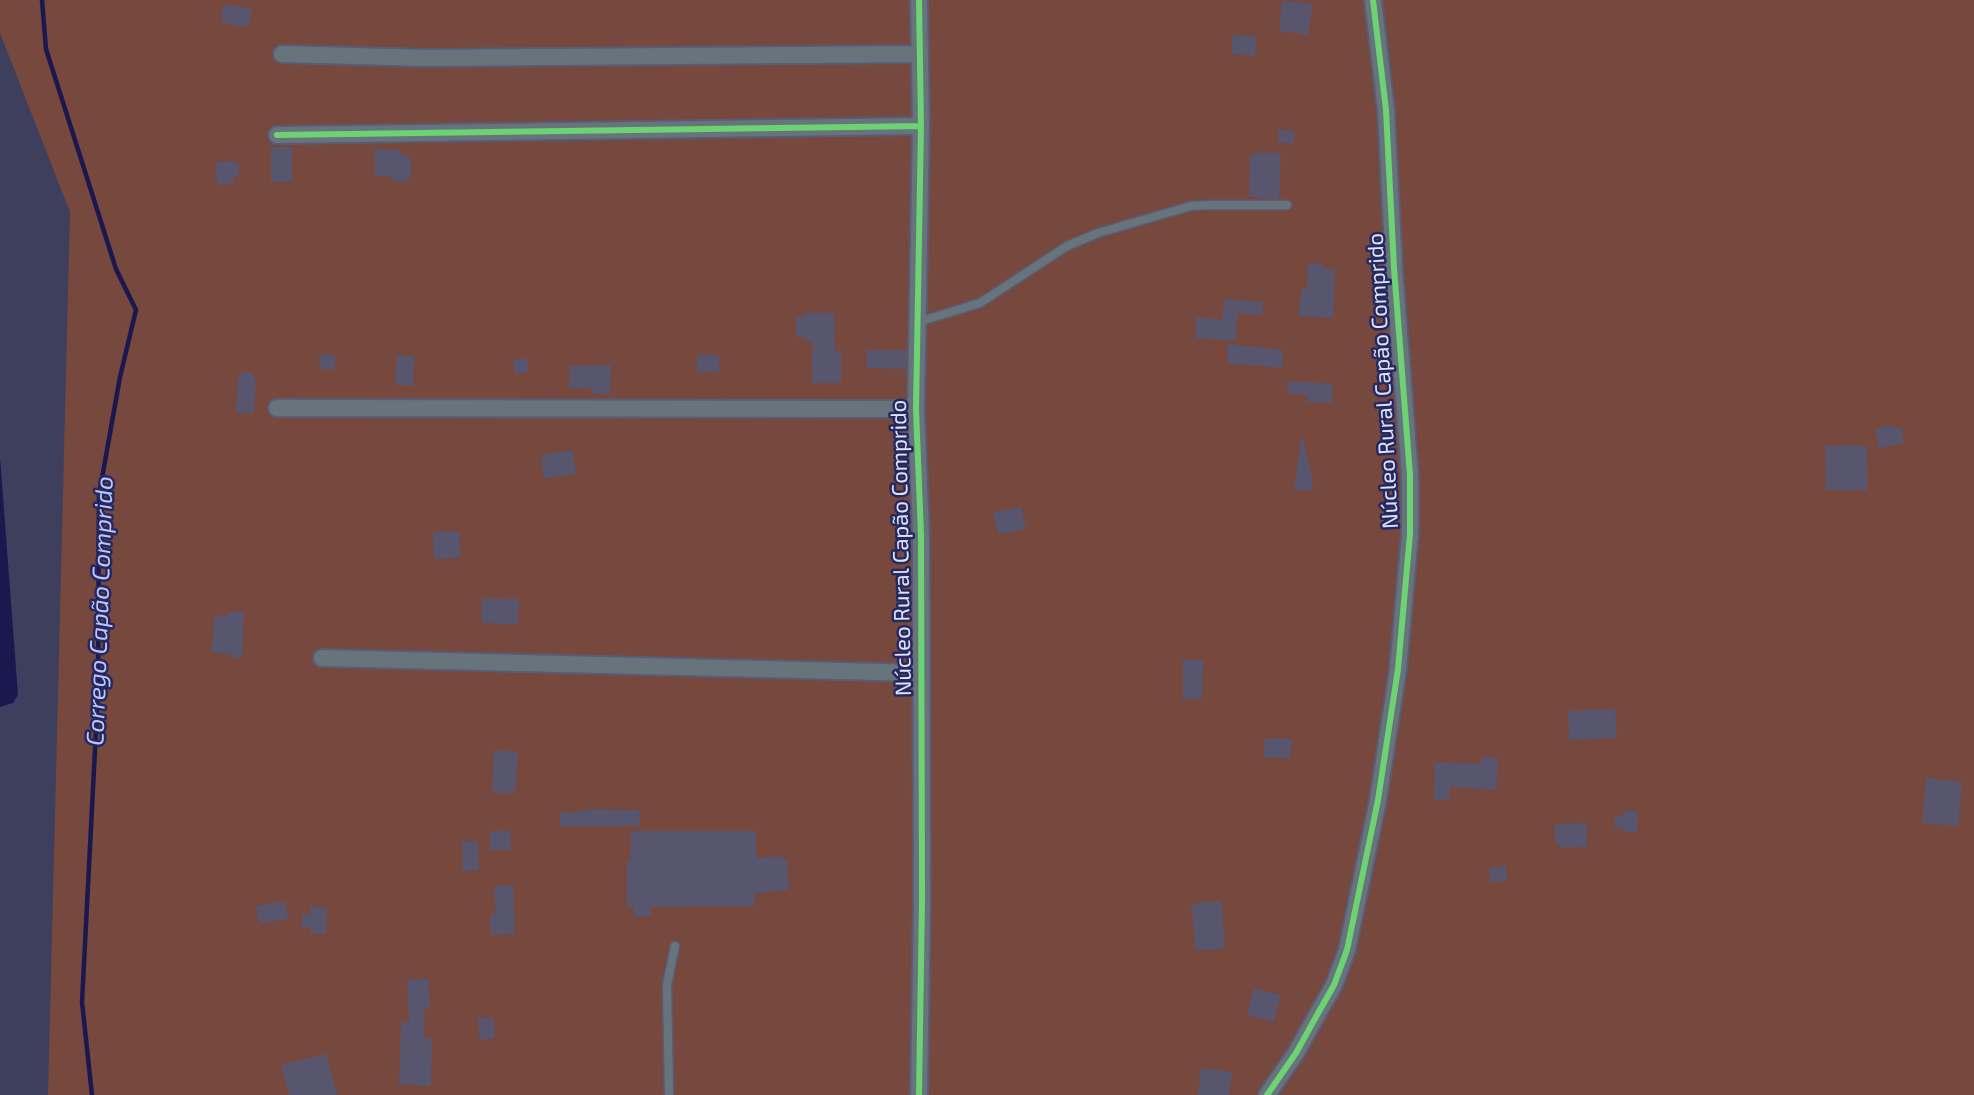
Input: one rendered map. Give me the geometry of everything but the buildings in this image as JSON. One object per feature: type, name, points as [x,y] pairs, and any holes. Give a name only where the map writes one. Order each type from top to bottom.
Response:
[{"type":"street","name":"Núcleo Rural Capão Comprido","points":[[919,0],[921,126],[916,409],[921,535],[922,898],[919,1095]]},
{"type":"street","name":"Núcleo Rural Capão Comprido","points":[[1267,1095],[1296,1053],[1334,985],[1347,950],[1376,810],[1398,669],[1410,534],[1410,475],[1394,268],[1386,110],[1373,0]]},
{"type":"street","points":[[282,54],[438,58],[920,54]]},
{"type":"street","points":[[277,135],[921,126]]},
{"type":"street","points":[[278,408],[916,409]]},
{"type":"street","points":[[322,658],[921,673]]},
{"type":"lane","points":[[918,322],[980,303],[1067,246],[1098,233],[1191,206],[1287,205]]},
{"type":"lane","points":[[669,1095],[667,985],[675,946]]},
{"type":"shaded area","points":[[0,0],[1974,0],[1974,1095],[48,1095],[70,212],[0,33]]},
{"type":"shaded area","points":[[0,457],[18,695],[13,703],[0,707]]},
{"type":"waterway","name":"Corrego Capão Comprido","points":[[42,0],[46,49],[116,269],[136,310],[120,377],[99,495],[98,691],[82,1002],[92,1095]]},
{"type":"cycle path","points":[[919,0],[921,126],[916,409],[921,535],[922,899],[919,1095]]},
{"type":"cycle path","points":[[1267,1095],[1296,1053],[1334,985],[1347,950],[1378,800],[1398,669],[1410,534],[1410,475],[1394,268],[1386,110],[1373,0]]},
{"type":"cycle path","points":[[277,135],[921,126]]}]
